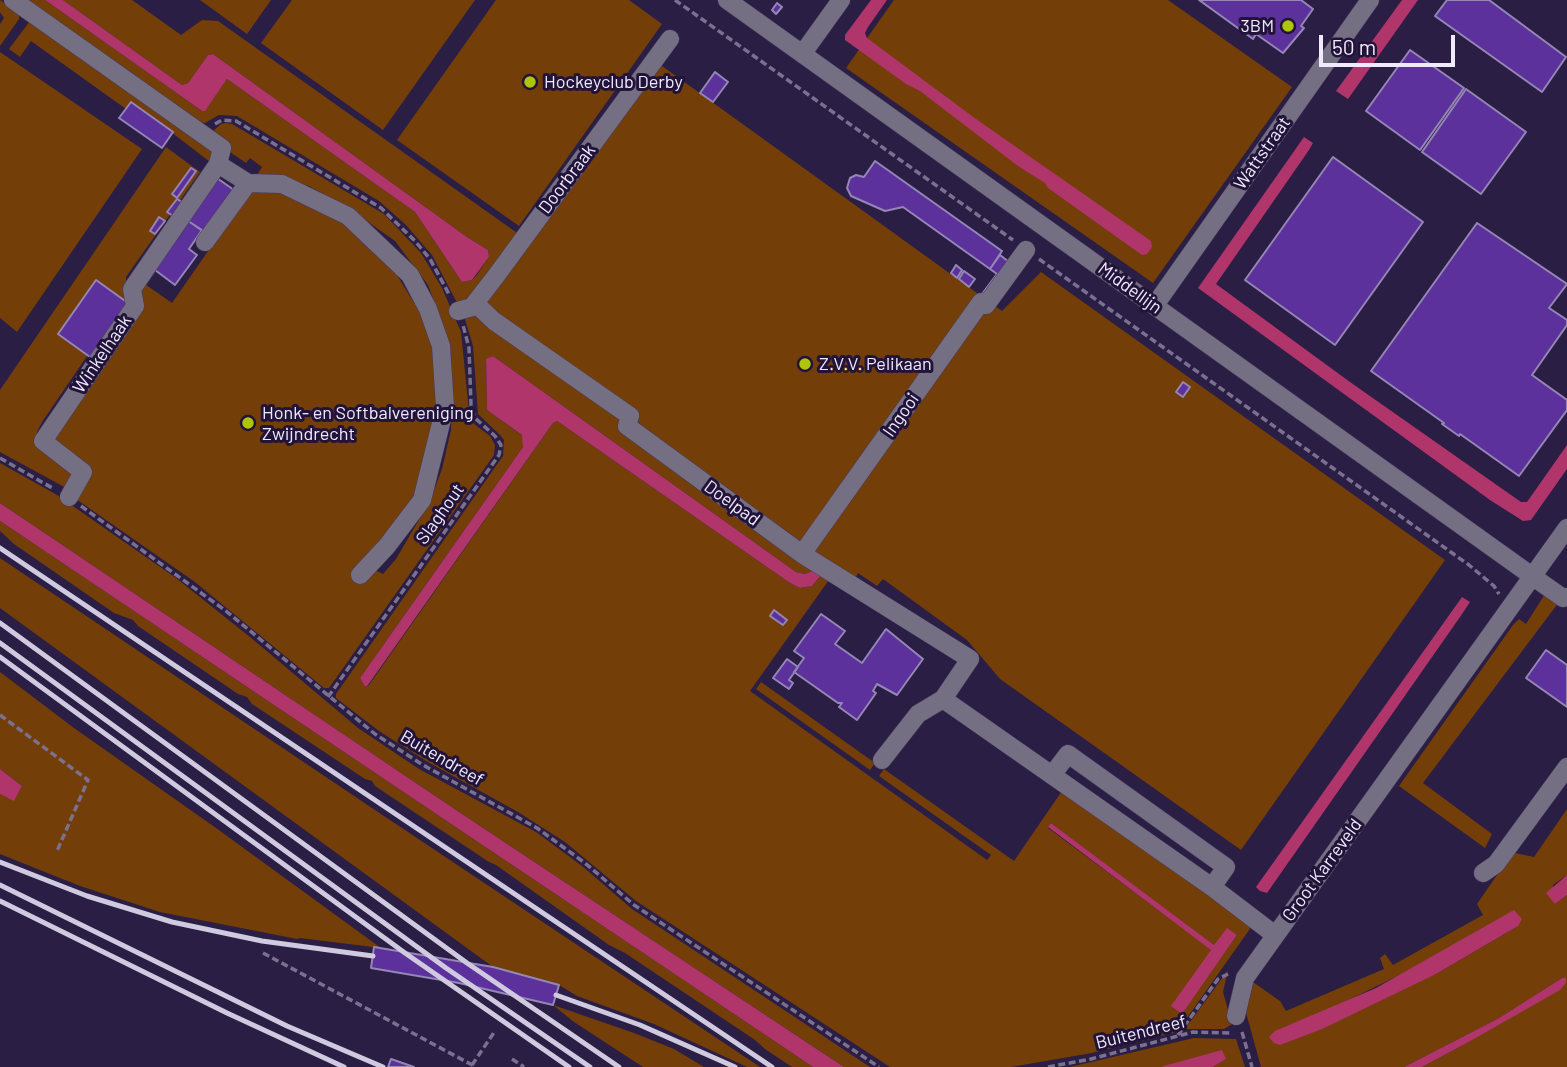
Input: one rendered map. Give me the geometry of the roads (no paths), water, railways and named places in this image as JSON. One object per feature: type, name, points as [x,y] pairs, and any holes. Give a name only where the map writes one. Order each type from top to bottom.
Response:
[{"type":"street","points":[[13,0],[202,132],[222,148],[218,164],[248,183],[282,184],[348,216],[410,275],[428,309],[440,346],[445,407],[422,500],[387,546],[360,575]]},
{"type":"street","name":"Middellijn","points":[[727,0],[1533,577],[1563,598],[1567,597]]},
{"type":"street","points":[[803,53],[841,0]]},
{"type":"street","name":"Wattstraat","points":[[1155,305],[1370,0]]},
{"type":"street","name":"Doorbraak","points":[[458,311],[472,307],[670,39]]},
{"type":"street","name":"Winkelhaak","points":[[67,496],[83,472],[43,441],[135,306],[132,289],[218,164]]},
{"type":"street","points":[[205,242],[248,183]]},
{"type":"street","name":"Ingooi","points":[[802,554],[981,302],[986,305],[1026,250]]},
{"type":"street","name":"Doelpad","points":[[475,303],[494,321],[630,416],[626,426],[802,554],[970,659],[943,699]]},
{"type":"street","name":"Groot Karreveld","points":[[943,699],[1212,887],[1275,935],[1565,536]]},
{"type":"street","points":[[882,760],[918,714],[943,699]]},
{"type":"street","points":[[1052,775],[1068,754],[1226,867],[1212,887]]},
{"type":"street","points":[[1483,873],[1496,864],[1567,767]]},
{"type":"street","points":[[1236,1016],[1245,978],[1275,935]]},
{"type":"railway","points":[[0,548],[772,1067]]},
{"type":"railway","points":[[0,623],[467,963],[619,1067]]},
{"type":"railway","points":[[0,643],[446,968],[590,1067]]},
{"type":"railway","points":[[0,657],[405,953],[569,1067]]},
{"type":"railway","points":[[0,862],[87,896],[172,922],[262,941],[373,956]]},
{"type":"railway","points":[[0,885],[287,1026],[383,1067]]},
{"type":"railway","points":[[0,901],[227,1013],[344,1067]]},
{"type":"railway","points":[[556,995],[640,1025],[735,1067]]},
{"type":"place","name":"3BM","points":[[1288,26]]},
{"type":"place","name":"Hockeyclub Derby","points":[[530,82]]},
{"type":"place","name":"Z.V.V. Pelikaan","points":[[805,364]]},
{"type":"place","name":"Honk- en Softbalvereniging Zwijndrecht","points":[[248,423]]}]
